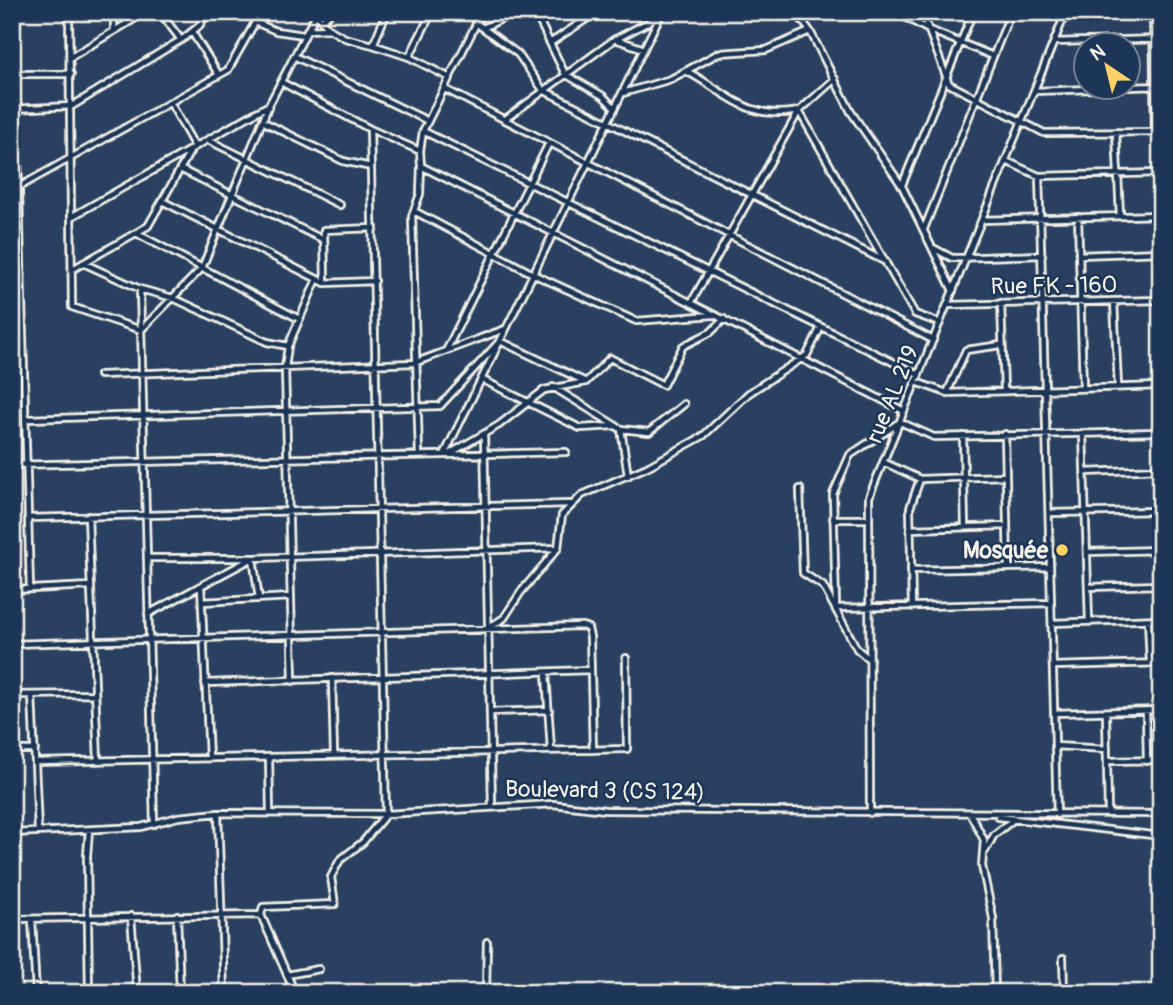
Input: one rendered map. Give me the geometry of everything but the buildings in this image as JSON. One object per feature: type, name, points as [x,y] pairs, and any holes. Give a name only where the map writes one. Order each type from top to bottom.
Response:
[{"type":"street","points":[[15,12],[15,158],[19,187],[30,589]]},
{"type":"street","points":[[69,12],[73,157],[72,307],[141,330]]},
{"type":"street","points":[[114,12],[114,30]]},
{"type":"street","points":[[71,57],[146,12]]},
{"type":"street","points":[[160,12],[181,40]]},
{"type":"street","points":[[15,109],[72,106],[181,40],[192,32],[208,12]]},
{"type":"street","points":[[19,187],[228,70],[261,12]]},
{"type":"street","points":[[322,20],[331,12]]},
{"type":"street","points":[[373,46],[387,12]]},
{"type":"street","points":[[409,57],[432,12]]},
{"type":"street","points":[[419,455],[414,363],[412,216],[420,194],[420,151],[423,131],[482,12]]},
{"type":"street","points":[[483,28],[516,12]]},
{"type":"street","points":[[536,12],[565,74],[603,96],[615,108]]},
{"type":"street","points":[[550,43],[597,12]]},
{"type":"street","points":[[796,12],[810,31],[851,112],[902,186],[953,291]]},
{"type":"street","points":[[896,12],[927,29],[993,56]]},
{"type":"street","points":[[922,12],[948,84],[976,100],[1022,120],[1044,134],[1158,132],[1153,12]]},
{"type":"street","points":[[902,186],[973,12]]},
{"type":"street","points":[[924,230],[1011,12]]},
{"type":"street","name":"rue AL 219","points":[[870,813],[869,497],[1065,12]]},
{"type":"street","points":[[141,330],[202,268],[269,105],[316,13],[329,29],[345,38],[409,57],[450,78]]},
{"type":"street","points":[[504,120],[615,39],[660,14]]},
{"type":"street","points":[[446,455],[660,14]]},
{"type":"street","points":[[255,22],[276,32],[329,29]]},
{"type":"street","points":[[476,23],[519,54],[543,90],[886,262]]},
{"type":"street","points":[[622,93],[688,72],[719,54],[765,50],[810,31]]},
{"type":"street","points":[[192,32],[219,75]]},
{"type":"street","points":[[615,39],[644,48]]},
{"type":"street","points":[[1054,42],[1161,39]]},
{"type":"street","points":[[293,56],[428,121]]},
{"type":"street","points":[[688,72],[720,94],[758,112],[783,114],[799,111]]},
{"type":"street","points":[[16,74],[71,74]]},
{"type":"street","points":[[691,303],[799,111],[835,79]]},
{"type":"street","points":[[281,82],[370,129],[420,151]]},
{"type":"street","points":[[445,89],[933,340]]},
{"type":"street","points":[[1034,91],[1072,90]]},
{"type":"street","points":[[169,102],[193,148]]},
{"type":"street","points":[[72,217],[269,105]]},
{"type":"street","points":[[799,111],[915,314],[940,323]]},
{"type":"street","points":[[264,122],[344,161],[372,167]]},
{"type":"street","points":[[295,993],[261,915],[263,907],[335,904],[331,877],[340,860],[363,842],[386,814],[387,754],[370,129]]},
{"type":"street","points":[[423,131],[919,375]]},
{"type":"street","points":[[1116,132],[1120,216]]},
{"type":"street","points":[[208,140],[340,205]]},
{"type":"street","points":[[446,351],[549,143]]},
{"type":"street","points":[[73,269],[148,226],[193,148]]},
{"type":"street","points":[[1006,161],[1040,176],[1161,173]]},
{"type":"street","points":[[421,166],[904,411]]},
{"type":"street","points":[[180,169],[324,240]]},
{"type":"street","points":[[1040,176],[1057,815]]},
{"type":"street","points":[[162,201],[325,283],[375,281]]},
{"type":"street","points":[[414,211],[533,274],[636,321],[716,315]]},
{"type":"street","points":[[982,220],[1161,215]]},
{"type":"street","points":[[1078,217],[1083,388]]},
{"type":"street","points":[[325,283],[324,230],[374,228]]},
{"type":"street","points":[[136,233],[299,320]]},
{"type":"street","points":[[932,248],[951,258],[1042,255]]},
{"type":"street","points":[[1079,255],[1161,252]]},
{"type":"street","points":[[83,263],[140,289],[173,298],[267,342],[288,346]]},
{"type":"street","points":[[293,681],[285,368],[288,346],[317,279]]},
{"type":"street","points":[[12,281],[22,281]]},
{"type":"street","points":[[140,289],[154,824]]},
{"type":"street","points":[[1114,300],[1118,387]]},
{"type":"street","name":"Rue FK - 160","points":[[947,305],[1161,300]]},
{"type":"street","points":[[1001,303],[1003,390]]},
{"type":"street","points":[[446,455],[484,435],[553,387],[586,382],[610,358],[663,385],[683,346],[711,332],[724,319]]},
{"type":"street","points":[[489,628],[504,618],[521,592],[558,548],[561,519],[570,504],[582,495],[628,476],[702,436],[749,394],[810,352],[821,327]]},
{"type":"street","points":[[100,375],[414,363],[506,329]]},
{"type":"street","points":[[26,419],[440,406],[500,341]]},
{"type":"street","points":[[500,341],[586,382]]},
{"type":"street","points":[[947,393],[966,349],[1001,345]]},
{"type":"street","points":[[481,379],[580,428],[619,428],[649,432],[684,404]]},
{"type":"street","points":[[916,382],[947,393],[1161,386]]},
{"type":"street","points":[[553,387],[619,428],[628,476]]},
{"type":"street","points":[[837,607],[833,494],[850,455],[900,422],[934,437],[1161,432]]},
{"type":"street","points":[[1083,433],[1089,621]]},
{"type":"street","points":[[1005,434],[1008,567]]},
{"type":"street","points":[[484,435],[482,454],[491,675],[492,805]]},
{"type":"street","points":[[963,436],[965,526]]},
{"type":"street","points":[[12,465],[565,452]]},
{"type":"street","points":[[883,462],[920,479],[1006,477]]},
{"type":"street","points":[[1084,472],[1161,470]]},
{"type":"street","points":[[912,607],[911,505],[920,479]]},
{"type":"street","points":[[800,489],[803,573],[821,583],[837,607],[857,649],[870,660]]},
{"type":"street","points":[[29,518],[570,504]]},
{"type":"street","points":[[1049,513],[1161,511]]},
{"type":"street","points":[[88,516],[97,761]]},
{"type":"street","points":[[833,519],[869,519]]},
{"type":"street","points":[[910,529],[1007,526]]},
{"type":"street","points":[[147,558],[253,558],[558,548]]},
{"type":"street","points":[[1087,552],[1161,550]]},
{"type":"street","points":[[148,614],[253,558]]},
{"type":"street","points":[[253,558],[259,599]]},
{"type":"street","points":[[911,570],[1050,567]]},
{"type":"street","points":[[1087,587],[1161,585]]},
{"type":"street","points":[[12,590],[91,586]]},
{"type":"street","points":[[201,586],[209,758]]},
{"type":"street","points":[[202,602],[291,597]]},
{"type":"street","points":[[837,607],[1051,603]]},
{"type":"street","points":[[1052,623],[1161,619]]},
{"type":"street","points":[[1148,620],[1150,663]]},
{"type":"street","points":[[12,644],[582,626],[590,632],[593,750]]},
{"type":"street","points":[[36,762],[627,749],[626,658]]},
{"type":"street","points":[[1053,666],[1161,663]]},
{"type":"street","points":[[205,683],[591,670]]},
{"type":"street","points":[[546,673],[551,750]]},
{"type":"street","points":[[332,678],[334,755]]},
{"type":"street","points":[[12,695],[95,694]]},
{"type":"street","points":[[32,695],[38,831]]},
{"type":"street","points":[[491,712],[548,710]]},
{"type":"street","points":[[1054,713],[1161,710]]},
{"type":"street","points":[[1146,711],[1147,761]]},
{"type":"street","points":[[1106,712],[1108,814]]},
{"type":"street","points":[[1055,746],[1107,749]]},
{"type":"street","points":[[12,750],[35,750]]},
{"type":"street","points":[[269,757],[270,813]]},
{"type":"street","points":[[1107,761],[1161,761]]},
{"type":"street","name":"Boulevard 3 (CS 124)","points":[[12,833],[154,824],[178,817],[218,813],[386,814],[492,805],[553,804],[606,810],[971,815],[1161,814]]},
{"type":"street","points":[[218,813],[224,993]]},
{"type":"street","points":[[971,815],[982,831],[982,866],[993,918],[995,993]]},
{"type":"street","points":[[980,815],[1161,836]]},
{"type":"street","points":[[983,855],[995,835],[1020,815]]},
{"type":"street","points":[[89,830],[89,993]]},
{"type":"street","points":[[177,915],[180,993]]},
{"type":"street","points":[[12,919],[261,915]]},
{"type":"street","points":[[131,916],[137,993]]},
{"type":"street","points":[[32,919],[36,993]]},
{"type":"street","points":[[486,942],[486,993]]},
{"type":"street","points":[[1063,958],[1064,993]]},
{"type":"street","points":[[287,975],[319,969]]},
{"type":"place","name":"Mosquée","points":[[1062,550]]}]
